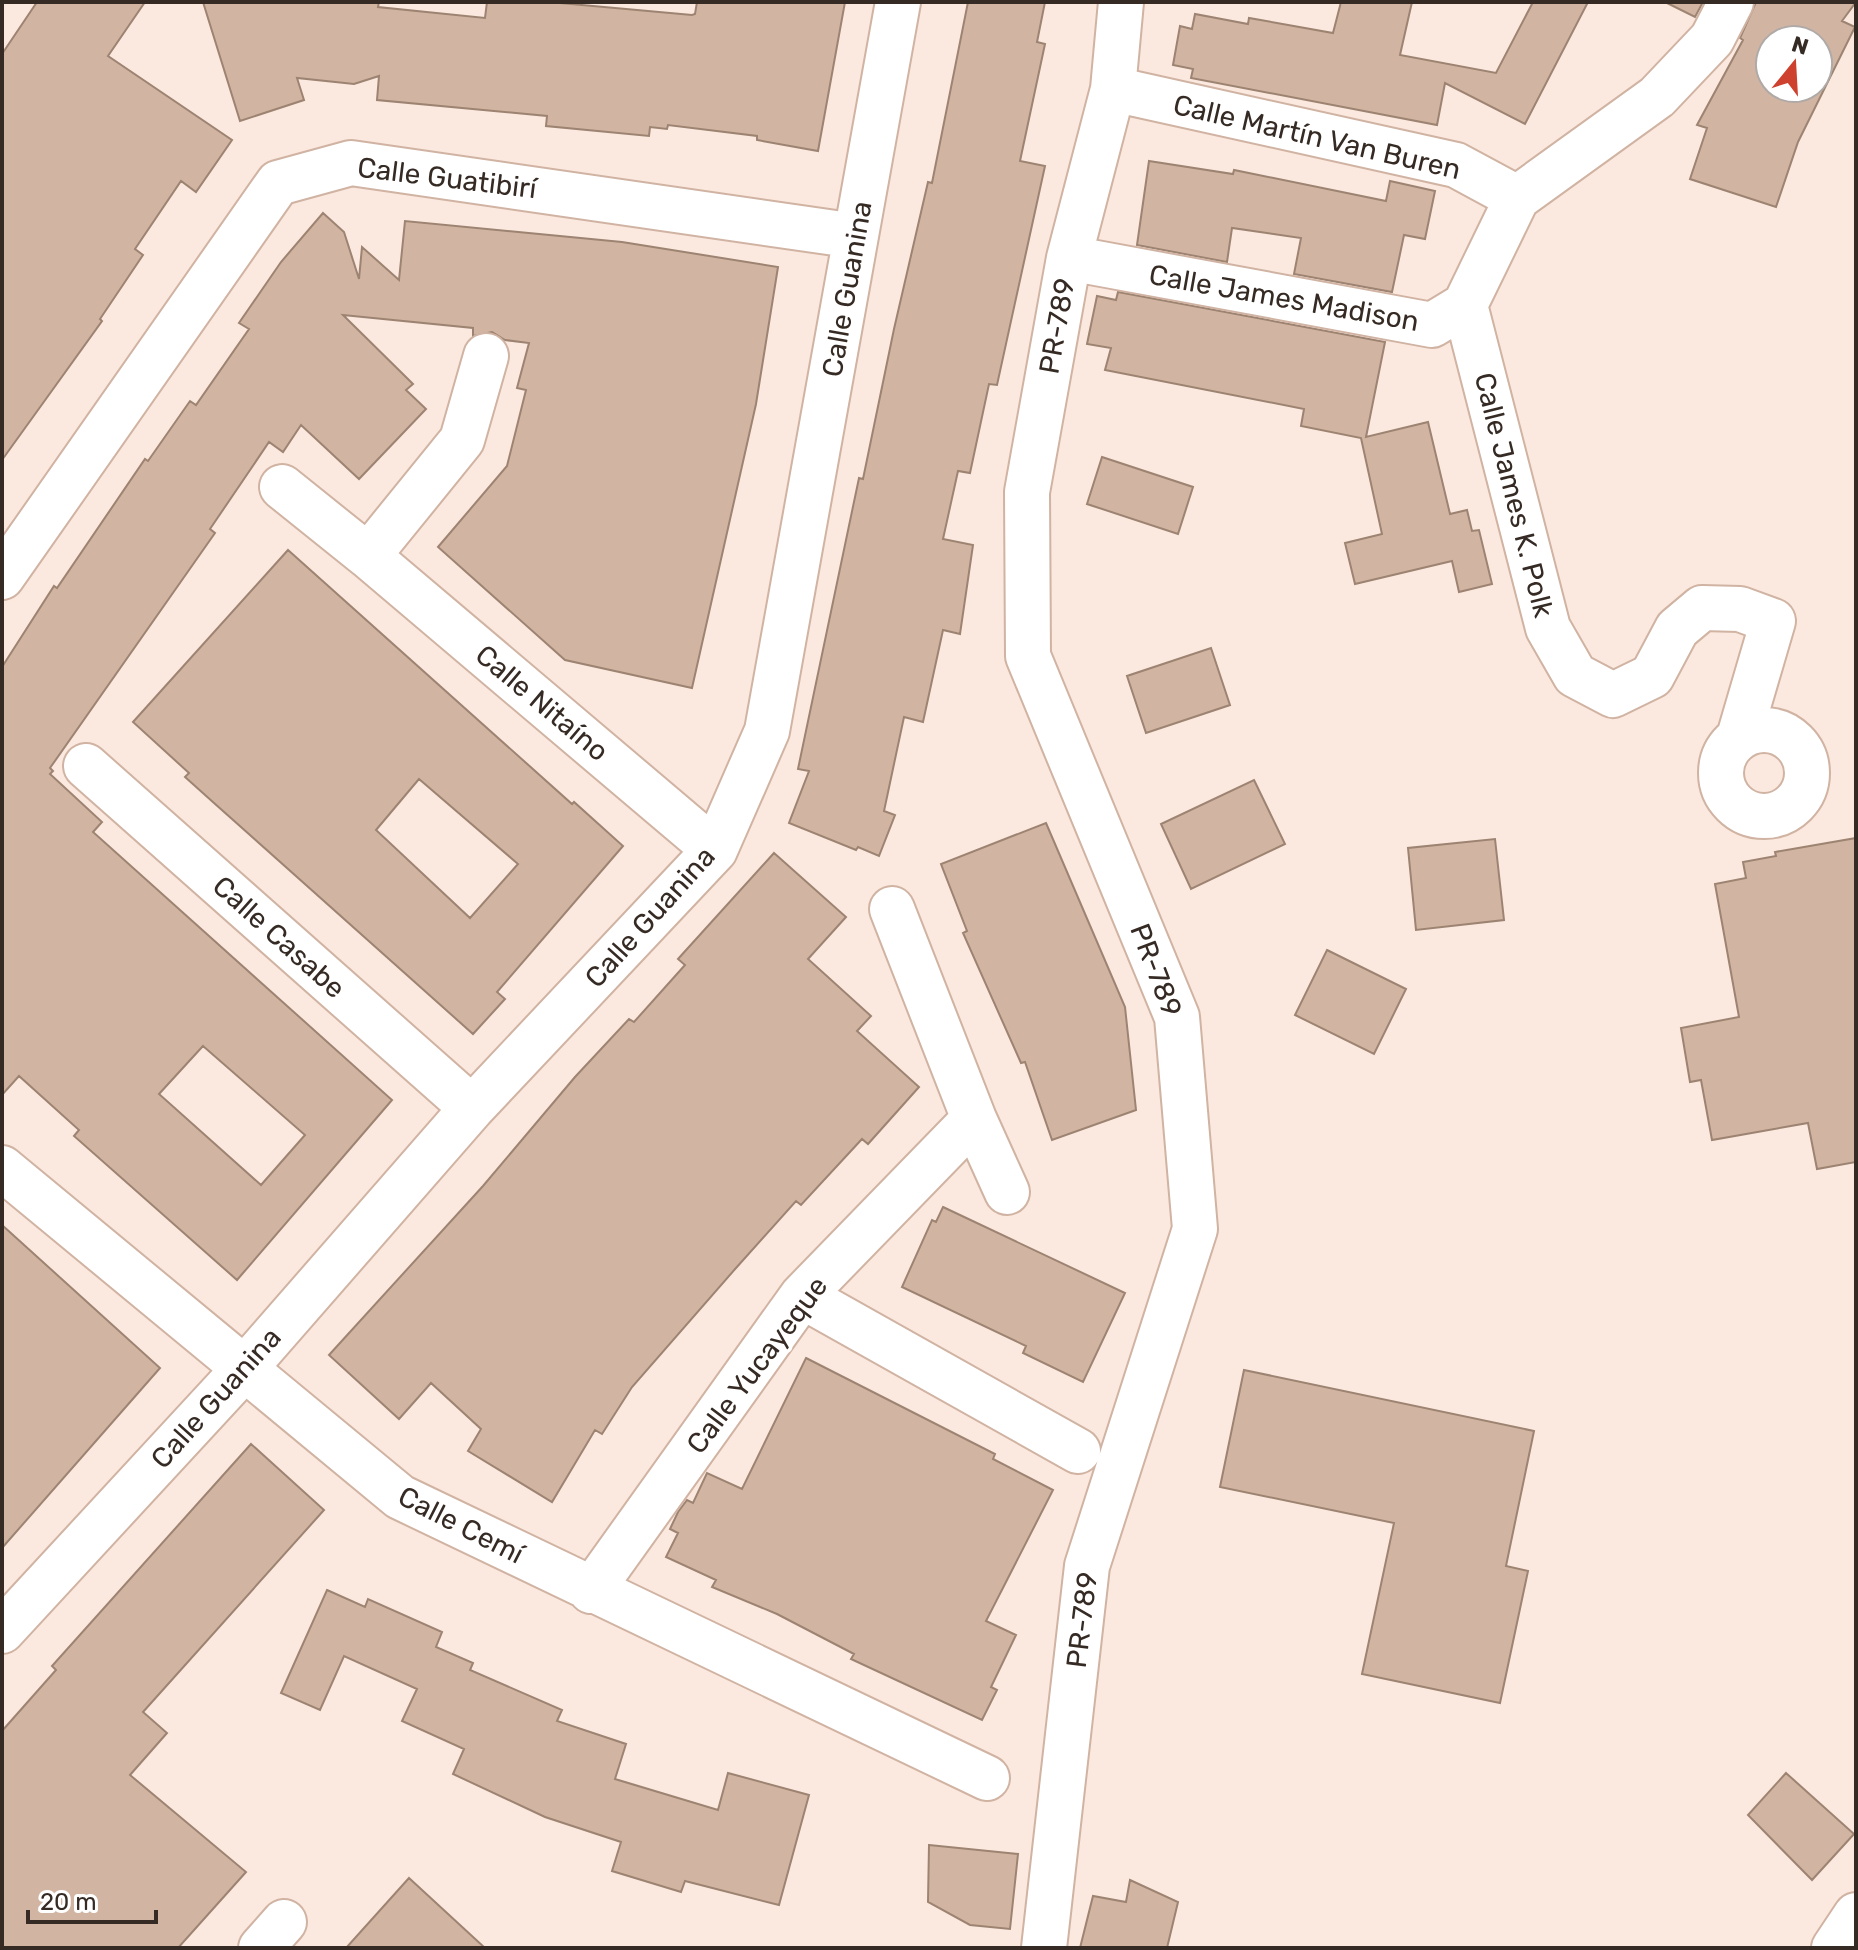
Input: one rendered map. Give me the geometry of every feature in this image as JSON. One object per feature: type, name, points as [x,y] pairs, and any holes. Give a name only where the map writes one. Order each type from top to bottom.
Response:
[{"type":"street","name":"Calle Guanina","points":[[3,1627],[245,1368],[472,1108],[715,850],[767,731],[898,2]]},
{"type":"street","name":"PR-789","points":[[1044,1948],[1087,1566],[1195,1229],[1177,1017],[1028,656],[1027,492],[1069,258],[1113,89],[1121,2]]},
{"type":"street","points":[[1465,305],[1517,198],[1657,97],[1712,39],[1731,2]]},
{"type":"street","name":"Calle Martín Van Buren","points":[[1113,89],[1456,165],[1517,198]]},
{"type":"street","name":"Calle Guatibirí","points":[[2,577],[278,183],[351,163],[856,236]]},
{"type":"street","name":"Calle James Madison","points":[[1069,258],[1432,325],[1465,305]]},
{"type":"street","name":"Calle James K. Polk","points":[[1465,305],[1548,628],[1575,675],[1613,695],[1652,676],[1677,629],[1702,608],[1740,609],[1773,621],[1739,737]]},
{"type":"street","points":[[368,556],[462,440],[486,356]]},
{"type":"street","name":"Calle Nitaíno","points":[[282,487],[715,850]]},
{"type":"street","name":"Calle Casabe","points":[[86,766],[472,1108]]},
{"type":"street","points":[[892,909],[974,1119],[1007,1192]]},
{"type":"street","name":"Calle Yucayeque","points":[[591,1591],[802,1296],[974,1119]]},
{"type":"street","name":"Calle Cemí","points":[[2,1168],[400,1497],[987,1778]]},
{"type":"street","points":[[802,1296],[1078,1451]]},
{"type":"street","points":[[1834,1948],[1856,1915]]},
{"type":"building","points":[[37,2],[145,2],[108,56],[232,140],[196,192],[181,181],[135,249],[143,255],[100,319],[102,321],[2,460],[2,54]]},
{"type":"building","points":[[203,2],[379,2],[378,7],[485,18],[487,2],[549,2],[692,15],[695,14],[697,2],[845,2],[818,151],[757,140],[757,136],[668,125],[667,129],[650,127],[649,136],[546,126],[547,116],[377,100],[379,76],[354,84],[297,78],[304,100],[240,121]]},
{"type":"building","points":[[968,2],[1045,2],[1037,42],[1045,44],[1020,161],[1045,166],[997,385],[989,384],[970,473],[958,471],[943,539],[973,545],[960,634],[943,630],[923,722],[904,717],[884,811],[895,815],[879,856],[789,823],[809,771],[798,769],[859,478],[863,479],[928,182],[932,183]]},
{"type":"building","points":[[1341,2],[1412,2],[1400,55],[1496,73],[1533,2],[1588,2],[1525,124],[1445,83],[1437,125],[1191,78],[1193,69],[1173,65],[1180,26],[1192,29],[1195,14],[1248,24],[1249,18],[1333,33]]},
{"type":"building","points":[[1665,2],[1703,2],[1695,17]]},
{"type":"building","points":[[1756,2],[1856,2],[1842,21],[1855,27],[1834,69],[1834,24],[1754,24],[1754,104],[1817,104],[1798,142],[1776,207],[1690,179],[1707,128],[1697,125],[1743,40],[1740,38]]},
{"type":"building","points":[[1149,161],[1233,174],[1234,170],[1386,201],[1390,181],[1435,191],[1425,239],[1404,235],[1392,292],[1294,274],[1301,238],[1232,228],[1227,262],[1137,245]]},
{"type":"building","points":[[323,213],[344,232],[359,279],[362,247],[399,280],[405,221],[622,242],[778,267],[756,404],[692,688],[565,660],[438,547],[507,466],[526,390],[517,388],[529,343],[505,340],[492,332],[473,336],[473,328],[343,315],[413,384],[406,390],[426,409],[359,479],[301,425],[283,452],[269,442],[210,529],[215,533],[50,768],[53,771],[50,774],[102,822],[93,832],[392,1100],[237,1280],[74,1136],[79,1130],[19,1076],[2,1095],[2,667],[54,586],[57,588],[145,459],[148,461],[190,401],[196,405],[249,329],[239,323],[281,262]],"holes":[[[203,1046],[305,1135],[261,1185],[159,1094]]]},
{"type":"building","points":[[1118,292],[1385,342],[1366,437],[1428,422],[1450,514],[1467,510],[1472,531],[1479,530],[1492,584],[1459,592],[1452,561],[1355,584],[1345,543],[1382,534],[1361,438],[1301,426],[1304,409],[1105,370],[1111,348],[1087,344],[1097,296],[1116,300]]},
{"type":"building","points":[[1102,457],[1193,487],[1178,534],[1087,504]]},
{"type":"building","points":[[288,550],[623,846],[497,992],[505,999],[473,1034],[185,777],[189,773],[133,722]],"holes":[[[419,779],[518,864],[470,918],[376,830]]]},
{"type":"building","points":[[1211,648],[1230,705],[1146,733],[1127,676]]},
{"type":"building","points":[[1254,780],[1285,844],[1191,889],[1161,824]]},
{"type":"building","points":[[1046,823],[1125,1007],[1136,1110],[1052,1140],[1025,1062],[1021,1063],[963,933],[967,931],[941,864]]},
{"type":"building","points":[[1856,838],[1856,1162],[1817,1169],[1808,1123],[1712,1140],[1701,1080],[1690,1082],[1681,1028],[1739,1017],[1715,884],[1746,878],[1743,862],[1776,856],[1775,852]]},
{"type":"building","points":[[1495,839],[1504,920],[1416,930],[1408,848]]},
{"type":"building","points":[[774,853],[846,917],[808,959],[871,1016],[857,1031],[919,1087],[868,1144],[862,1139],[801,1205],[796,1201],[736,1268],[632,1387],[602,1434],[595,1430],[552,1502],[468,1451],[481,1429],[431,1383],[399,1419],[329,1355],[483,1186],[575,1077],[629,1019],[634,1022],[685,965],[678,959]]},
{"type":"building","points":[[1327,950],[1406,989],[1374,1054],[1295,1015]]},
{"type":"building","points":[[943,1207],[1125,1293],[1083,1382],[1023,1353],[1026,1346],[902,1287],[932,1220],[936,1222]]},
{"type":"building","points":[[2,1225],[160,1368],[2,1548]]},
{"type":"building","points":[[806,1358],[995,1454],[993,1459],[1053,1490],[986,1621],[1016,1635],[991,1687],[997,1690],[982,1720],[851,1659],[854,1654],[777,1614],[712,1587],[716,1580],[666,1557],[678,1533],[670,1529],[678,1512],[687,1500],[693,1503],[707,1473],[742,1489]]},
{"type":"building","points":[[1244,1370],[1534,1431],[1506,1566],[1528,1571],[1500,1703],[1362,1674],[1394,1523],[1220,1487]]},
{"type":"building","points":[[251,1444],[324,1510],[143,1712],[167,1733],[130,1775],[246,1872],[178,1948],[2,1948],[2,1731],[56,1670],[52,1666]]},
{"type":"building","points":[[327,1590],[365,1607],[368,1599],[442,1632],[436,1647],[473,1663],[470,1670],[562,1710],[557,1721],[626,1744],[615,1779],[718,1810],[728,1773],[809,1795],[779,1905],[685,1881],[681,1892],[612,1871],[621,1842],[545,1817],[453,1774],[464,1749],[402,1721],[417,1689],[344,1656],[320,1710],[281,1693]]},
{"type":"building","points":[[1786,1773],[1854,1834],[1812,1880],[1748,1815]]},
{"type":"building","points":[[929,1845],[1018,1854],[1010,1929],[970,1925],[928,1902]]},
{"type":"building","points":[[409,1878],[485,1948],[346,1948]]},
{"type":"building","points":[[1130,1880],[1178,1902],[1167,1948],[1080,1948],[1093,1896],[1126,1902]]}]
